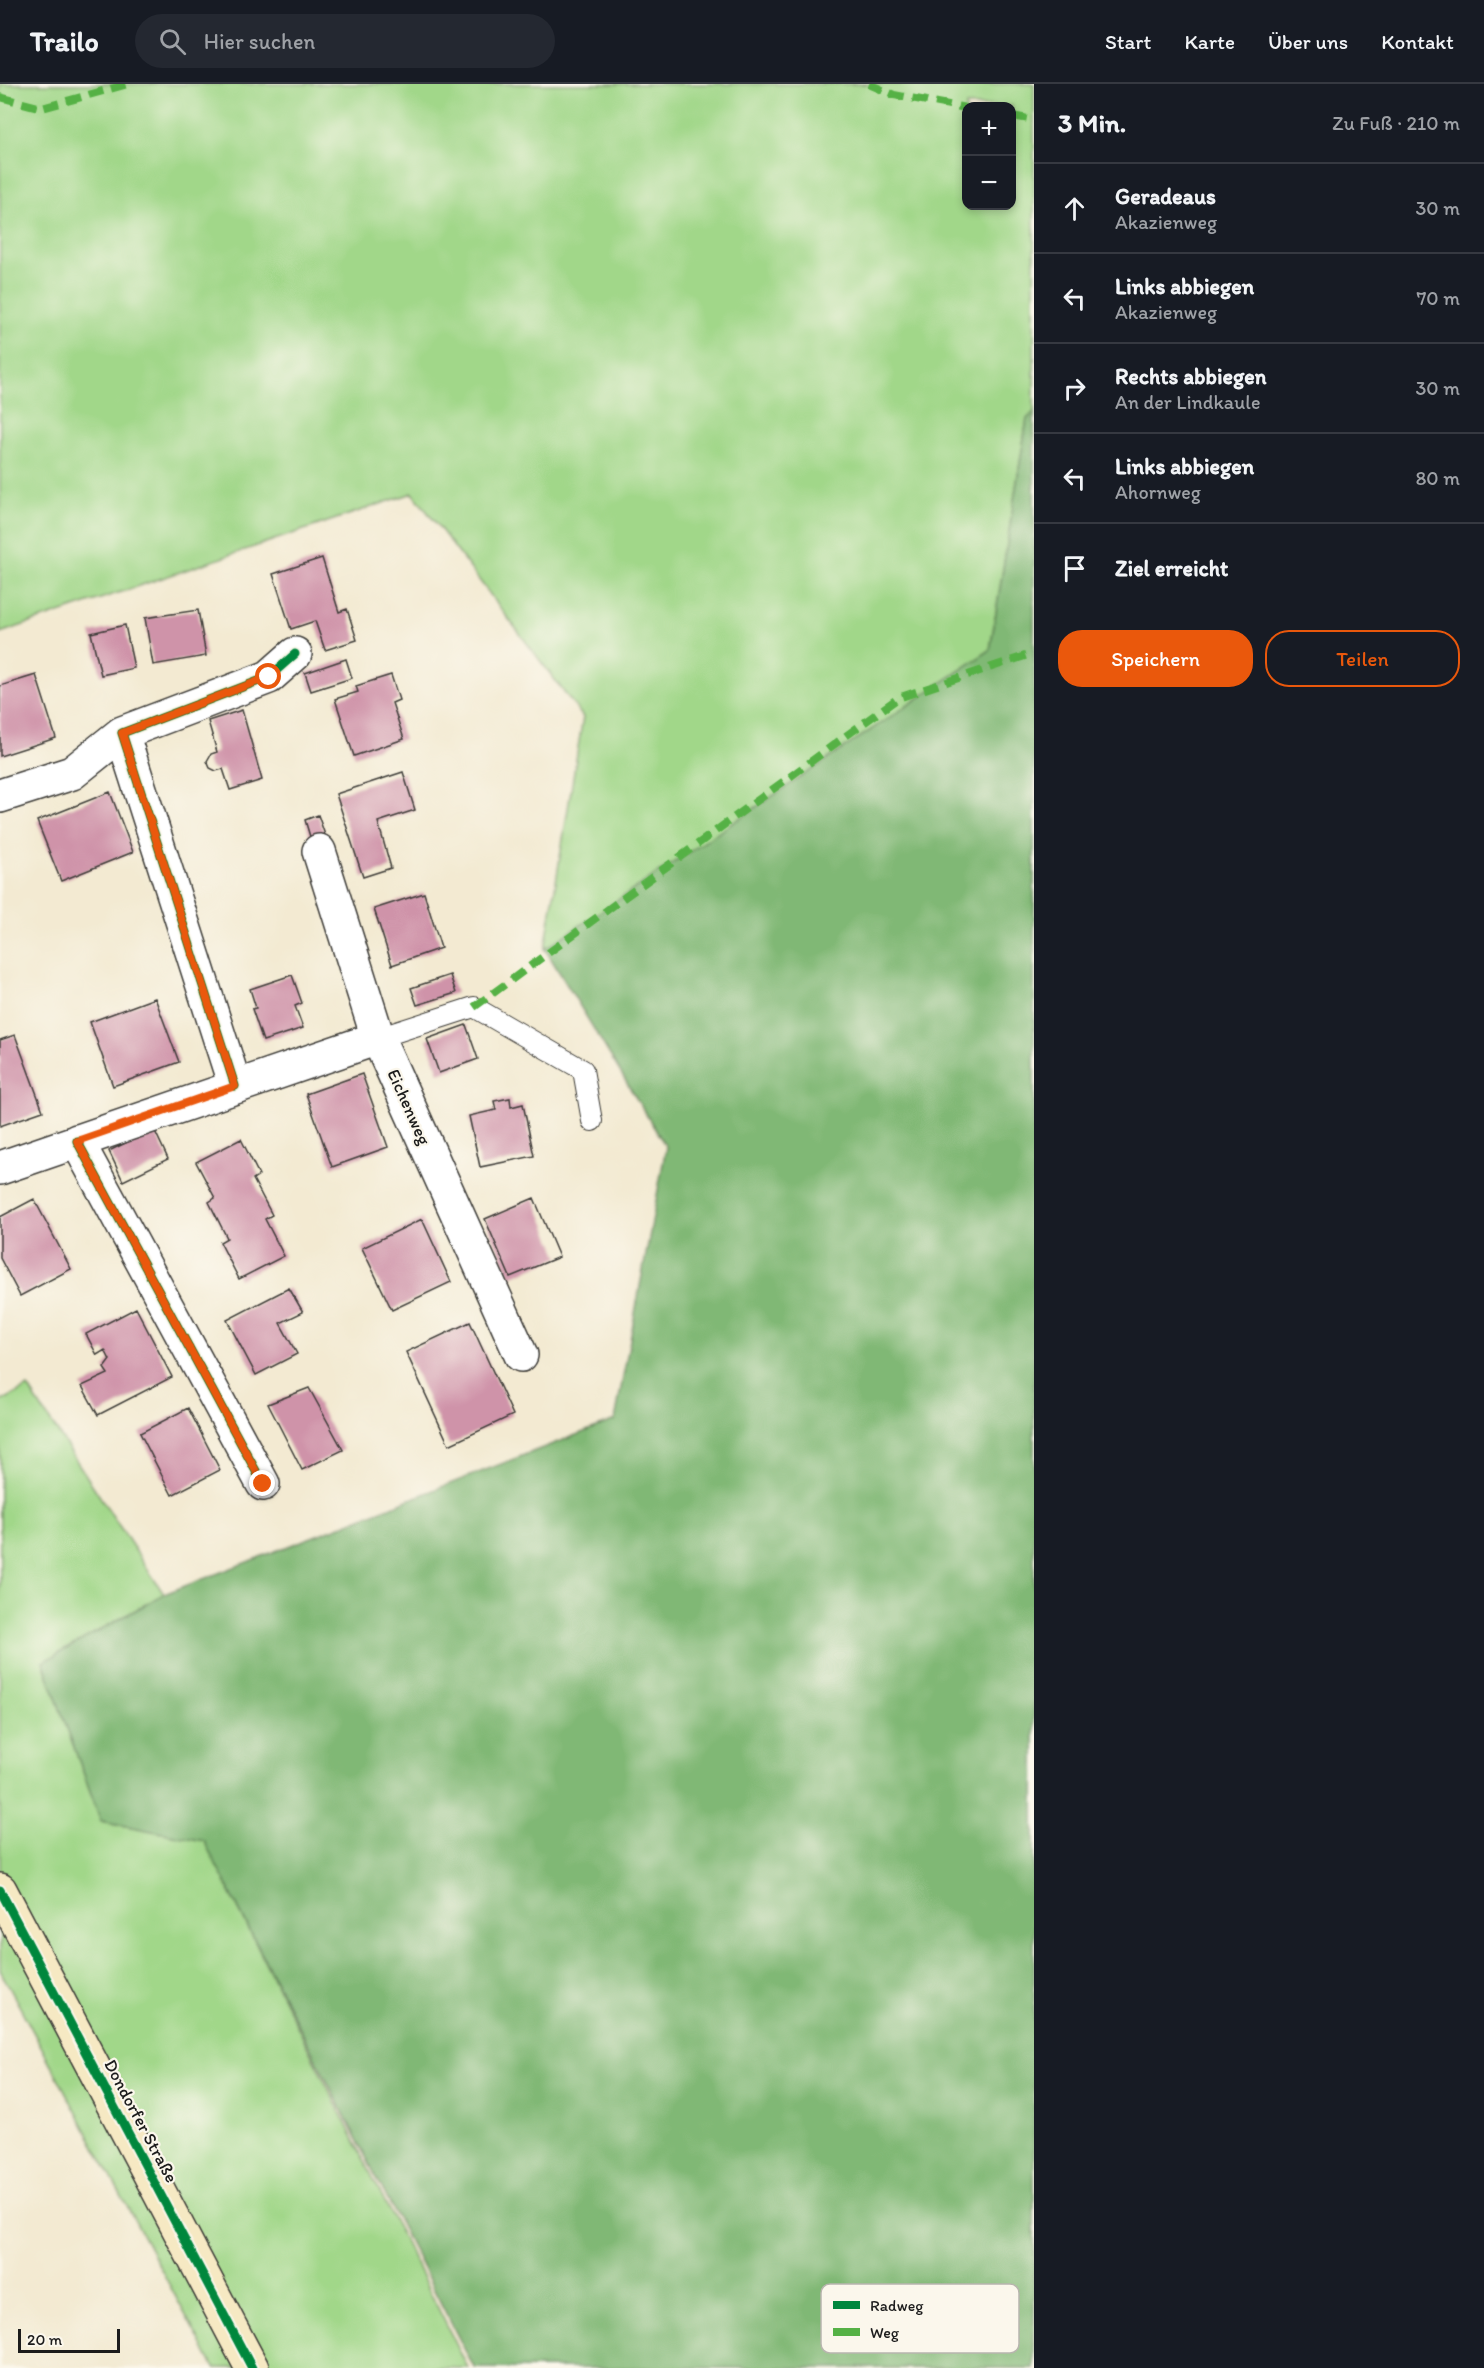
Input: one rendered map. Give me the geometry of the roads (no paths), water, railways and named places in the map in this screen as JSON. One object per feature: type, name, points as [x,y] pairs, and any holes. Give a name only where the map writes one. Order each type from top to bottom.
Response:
[{"type":"main road","name":"Dondorfer Straße","points":[[0,1890],[252,2368]]},
{"type":"street","points":[[0,796],[72,773],[122,733],[269,677],[295,654]]},
{"type":"street","points":[[122,733],[235,1086]]},
{"type":"street","name":"Eichenweg","points":[[320,851],[378,1038],[521,1355]]},
{"type":"street","points":[[0,1168],[378,1038]]},
{"type":"street","points":[[77,1141],[263,1484]]},
{"type":"lane","points":[[378,1038],[474,1007],[583,1070],[592,1121]]}]
